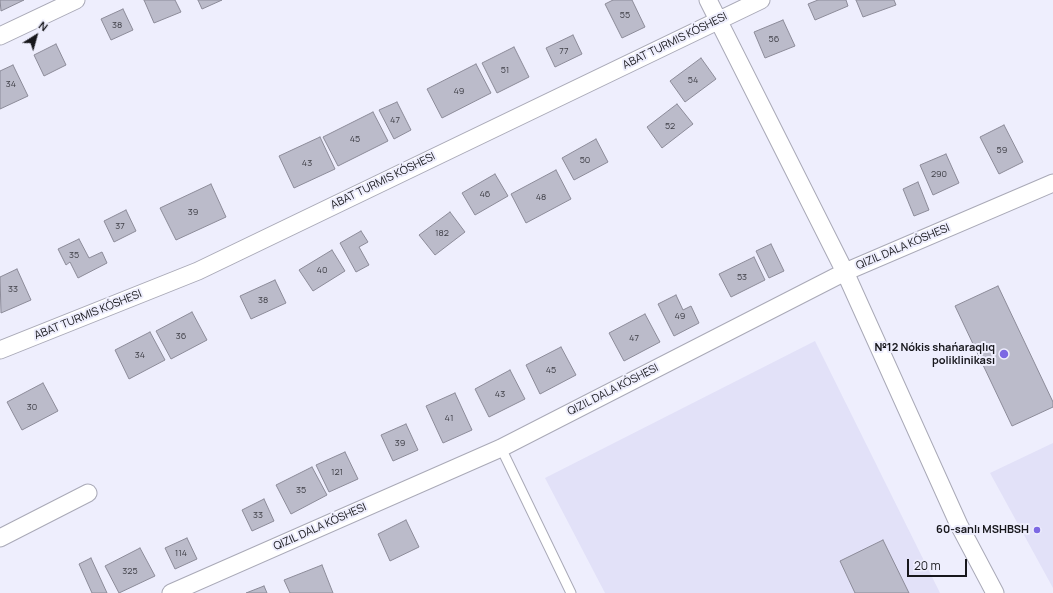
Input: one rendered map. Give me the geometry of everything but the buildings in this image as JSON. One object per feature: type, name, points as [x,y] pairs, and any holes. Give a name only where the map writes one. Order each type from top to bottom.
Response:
[{"type":"street","points":[[0,36],[76,0]]},
{"type":"street","points":[[708,0],[845,272],[959,525],[995,593]]},
{"type":"street","points":[[0,350],[198,271],[761,0]]},
{"type":"street","points":[[171,593],[501,448],[845,272],[1053,183]]},
{"type":"street","points":[[0,538],[88,493]]},
{"type":"lane","points":[[501,448],[571,593]]},
{"type":"shaded area","points":[[815,341],[940,593],[605,593],[545,478]]},
{"type":"shaded area","name":"60-sanlı MSHBSH","points":[[1053,443],[1053,588],[990,473]]},
{"type":"place","name":"№12 Nókis shańaraqlıq poliklinikası","points":[[1004,354]]},
{"type":"place","name":"60-sanlı MSHBSH","points":[[1037,530]]}]
